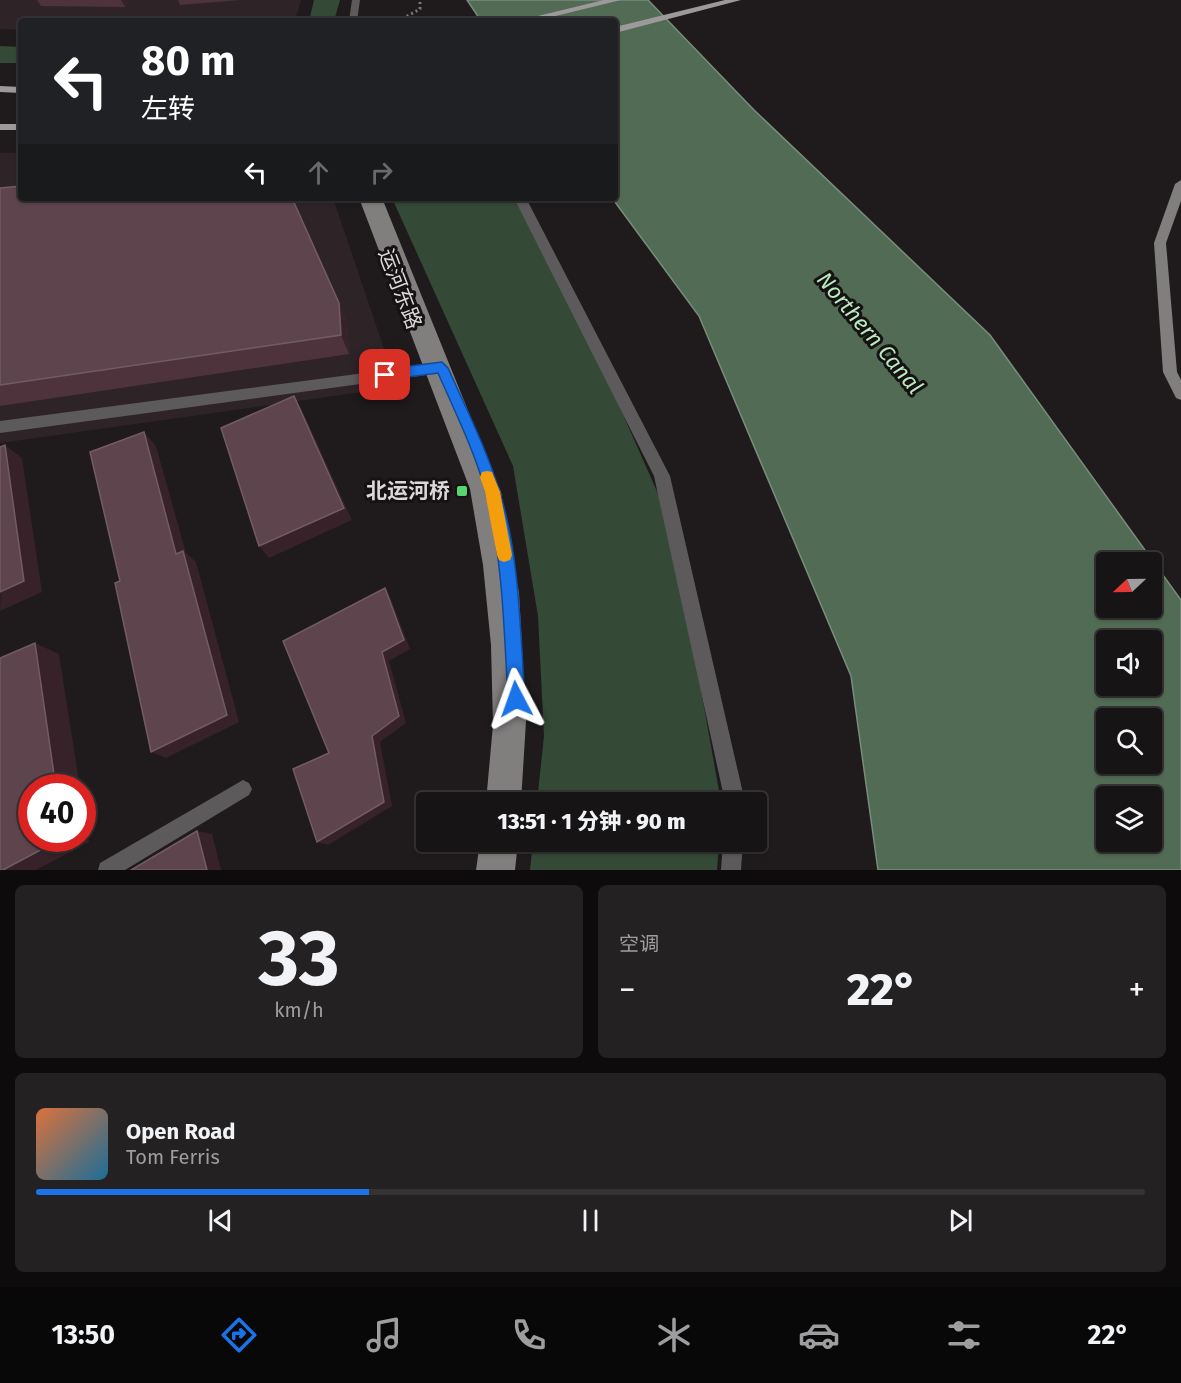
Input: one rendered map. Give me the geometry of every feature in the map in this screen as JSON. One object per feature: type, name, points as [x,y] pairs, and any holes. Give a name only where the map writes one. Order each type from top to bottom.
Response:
[{"type":"main road","points":[[535,18],[616,0]]},
{"type":"main road","points":[[618,29],[736,0]]},
{"type":"main road","points":[[0,89],[18,90]]},
{"type":"main road","points":[[0,127],[18,127]]},
{"type":"street","points":[[1181,184],[1160,243],[1170,372],[1181,394]]},
{"type":"street","name":"运河东路","points":[[365,201],[436,368],[478,489],[487,533],[495,595],[501,680],[496,792]]},
{"type":"street","points":[[377,201],[436,368],[493,492],[510,593],[518,721],[512,792]]},
{"type":"street","points":[[522,201],[662,476],[733,792]]},
{"type":"street","points":[[486,870],[489,852]]},
{"type":"street","points":[[505,870],[507,852]]},
{"type":"street","points":[[731,870],[732,852]]},
{"type":"lane","points":[[353,18],[356,0]]},
{"type":"lane","points":[[0,427],[436,368]]},
{"type":"lane","points":[[107,870],[243,789]]},
{"type":"path","points":[[404,18],[420,9],[420,0]]},
{"type":"shaded area","points":[[0,0],[301,0],[296,18],[18,18],[18,30],[0,29]]},
{"type":"shaded area","points":[[314,0],[340,0],[335,18],[310,18]]},
{"type":"shaded area","points":[[0,46],[18,47],[18,63],[0,63]]},
{"type":"shaded area","points":[[0,153],[18,153],[18,201],[334,201],[397,387],[0,443]]},
{"type":"shaded area","points":[[393,201],[516,201],[578,313],[671,523],[719,792],[538,792],[544,736],[538,616],[513,466]]},
{"type":"shaded area","points":[[532,852],[718,852],[717,870],[530,870]]},
{"type":"water","name":"Northern Canal","points":[[467,0],[648,0],[754,110],[990,335],[1146,552],[1096,552],[1096,618],[1162,618],[1162,574],[1181,600],[1181,870],[878,870],[851,676],[699,316],[614,201],[618,201],[618,18],[479,18]]},
{"type":"building","points":[[18,186],[18,201],[293,201],[339,303],[341,335],[0,385],[0,188]]},
{"type":"building","points":[[294,396],[344,508],[259,546],[221,428]]},
{"type":"building","points":[[144,432],[176,554],[183,551],[227,715],[151,752],[115,583],[120,581],[90,452]]},
{"type":"building","points":[[5,445],[24,581],[0,592],[0,447]]},
{"type":"building","points":[[385,588],[404,640],[382,652],[399,716],[372,736],[384,802],[317,842],[293,769],[329,753],[283,641]]},
{"type":"building","points":[[35,643],[54,774],[18,774],[18,852],[37,852],[3,870],[0,870],[0,658]]},
{"type":"building","points":[[197,831],[207,870],[131,870]]},
{"type":"slow traffic","points":[[487,477],[493,492],[504,555]]},
{"type":"place","name":"北运河桥","points":[[462,491]]},
{"type":"route","points":[[385,375],[442,368],[476,445],[493,492],[500,525],[510,593],[516,699]]}]
